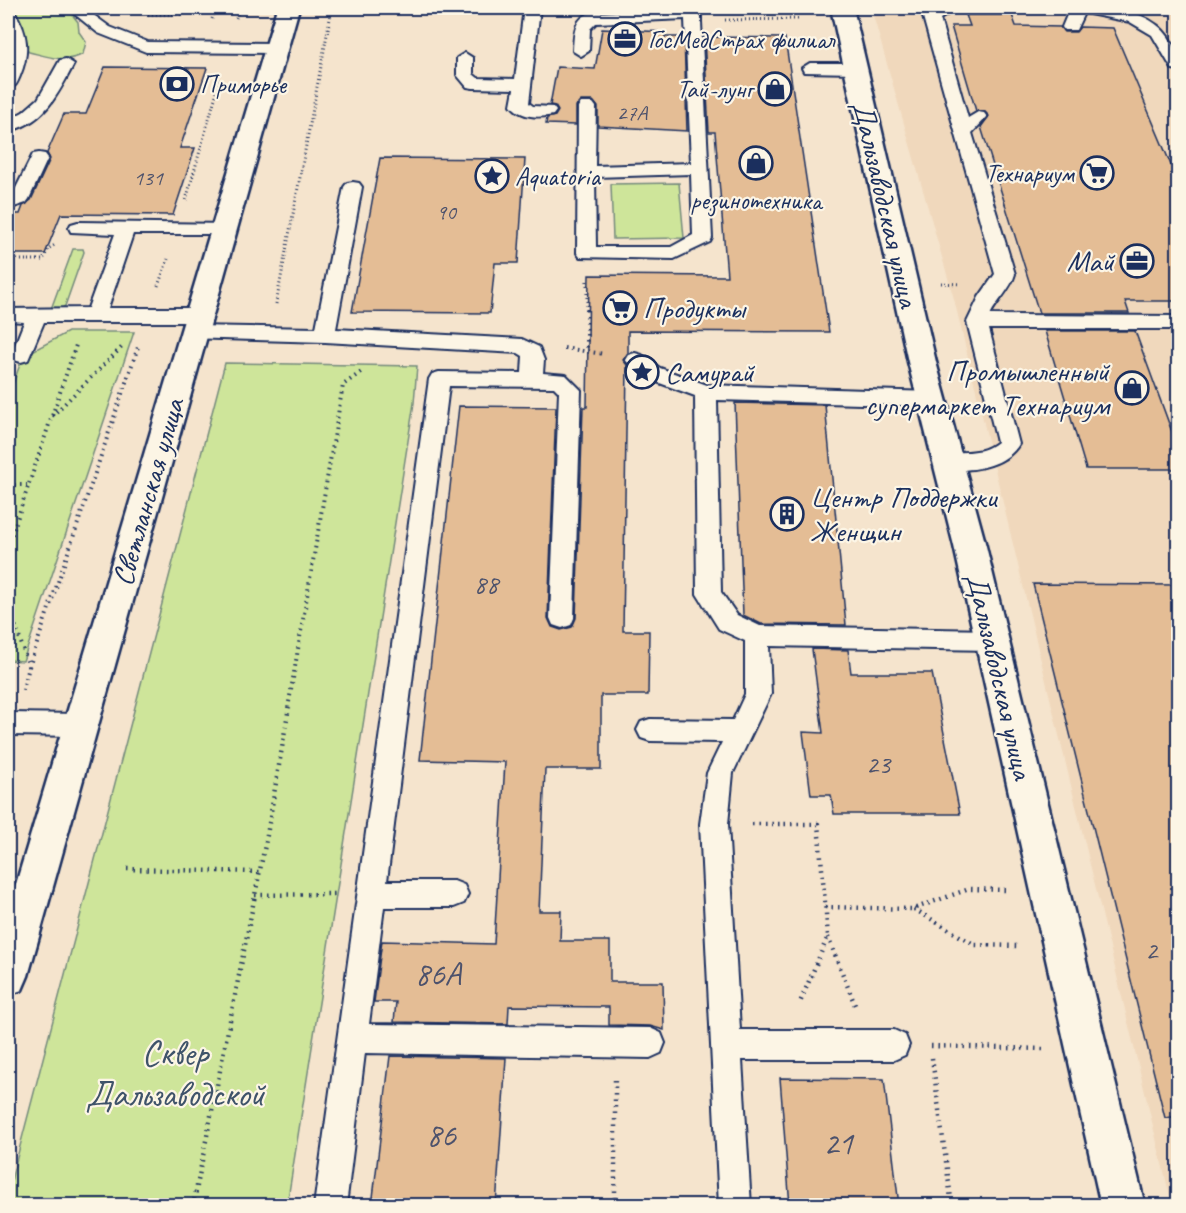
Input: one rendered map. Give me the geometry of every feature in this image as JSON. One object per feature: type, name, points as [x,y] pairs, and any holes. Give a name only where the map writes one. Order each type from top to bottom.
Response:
[{"type":"street","name":"Светланская улица","points":[[8,976],[288,8]]},
{"type":"street","name":"Дальзаводская улица","points":[[842,8],[1123,1206]]},
{"type":"lane","points":[[75,8],[104,30],[146,47],[276,48]]},
{"type":"lane","points":[[532,8],[520,105],[529,111],[547,111]]},
{"type":"lane","points":[[948,461],[988,460],[996,456],[1008,444],[977,321],[989,297],[1003,281],[1005,274],[931,17],[950,8]]},
{"type":"lane","points":[[1070,27],[1078,8]]},
{"type":"lane","points":[[1083,8],[1133,13],[1158,32],[1179,64]]},
{"type":"lane","points":[[581,51],[582,28],[591,18],[696,11],[699,168],[703,238],[674,253],[587,253],[587,107]]},
{"type":"lane","points":[[8,14],[16,27],[20,46],[8,84]]},
{"type":"lane","points":[[1158,32],[1179,32]]},
{"type":"lane","points":[[465,58],[465,75],[473,83],[522,84]]},
{"type":"lane","points":[[8,126],[25,120],[41,106],[66,64]]},
{"type":"lane","points":[[810,68],[856,68]]},
{"type":"lane","points":[[963,132],[978,117]]},
{"type":"lane","points":[[8,204],[20,199],[39,158]]},
{"type":"lane","points":[[586,172],[699,168]]},
{"type":"lane","points":[[325,335],[353,187]]},
{"type":"lane","points":[[78,228],[224,228]]},
{"type":"lane","points":[[91,315],[126,228]]},
{"type":"lane","points":[[8,315],[91,315],[196,324],[270,334],[522,345],[532,352],[534,360],[532,379]]},
{"type":"lane","points":[[21,356],[37,315]]},
{"type":"lane","points":[[977,321],[1179,322]]},
{"type":"lane","points":[[635,360],[653,372],[705,392],[932,399]]},
{"type":"lane","points":[[330,1206],[439,379],[559,380],[570,390],[562,618]]},
{"type":"lane","points":[[705,392],[707,402],[709,594],[728,622],[757,636],[992,640]]},
{"type":"lane","points":[[735,1206],[714,824],[720,773],[758,694],[757,636]]},
{"type":"lane","points":[[8,724],[81,725]]},
{"type":"lane","points":[[650,730],[741,731]]},
{"type":"lane","points":[[372,894],[454,894]]},
{"type":"lane","points":[[351,1038],[650,1043]]},
{"type":"lane","points":[[727,1045],[882,1045]]},
{"type":"path","points":[[183,14],[185,8]]},
{"type":"path","points":[[270,334],[332,8]]},
{"type":"path","points":[[740,20],[799,19]]},
{"type":"path","points":[[13,260],[43,260],[48,249],[56,244]]},
{"type":"path","points":[[587,253],[587,350]]},
{"type":"path","points":[[8,546],[27,485],[91,315]]},
{"type":"path","points":[[193,1206],[255,895],[343,385],[405,339]]},
{"type":"path","points":[[52,416],[128,341]]},
{"type":"path","points":[[8,486],[27,485]]},
{"type":"path","points":[[8,603],[29,667],[24,690]]},
{"type":"path","points":[[714,824],[818,824],[828,936],[882,1045]]},
{"type":"path","points":[[127,869],[259,872]]},
{"type":"path","points":[[825,907],[913,909],[969,889],[1009,891]]},
{"type":"path","points":[[255,895],[372,894]]},
{"type":"path","points":[[913,909],[975,945],[1029,947]]},
{"type":"path","points":[[783,1045],[828,936]]},
{"type":"path","points":[[615,1043],[615,1206]]},
{"type":"path","points":[[952,1206],[930,1046],[1047,1049]]},
{"type":"shaded area","points":[[871,8],[1178,8],[1178,1205],[1172,1205],[954,299]]},
{"type":"green space","points":[[9,8],[67,8],[78,22],[79,32],[86,42],[83,54],[63,59],[29,52],[26,49],[22,26]]},
{"type":"green space","points":[[679,183],[684,238],[613,239],[611,184]]},
{"type":"green space","points":[[73,249],[83,249],[84,252],[65,306],[60,309],[51,309]]},
{"type":"green space","points":[[68,332],[134,332],[23,661],[8,660],[8,398],[23,356]]},
{"type":"green space","name":"Сквер Дальзаводской","points":[[225,363],[417,366],[414,403],[287,1205],[8,1205],[8,1192]]},
{"type":"building","points":[[966,15],[1012,15],[1016,26],[1060,27],[1064,32],[1076,32],[1080,27],[1113,28],[1179,184],[1179,301],[1125,301],[1129,313],[1039,313],[981,127],[989,116],[984,111],[976,111],[951,26],[970,26]]},
{"type":"building","points":[[602,29],[665,32],[665,37],[684,37],[687,131],[598,126],[598,107],[593,101],[581,101],[576,106],[576,125],[546,124],[547,118],[555,116],[558,111],[555,106],[550,105],[557,67],[595,69]]},
{"type":"building","points":[[704,37],[785,38],[829,332],[628,331],[628,353],[623,360],[627,365],[623,631],[649,631],[648,695],[601,695],[601,769],[545,769],[539,911],[561,911],[560,941],[610,941],[610,982],[663,982],[664,1030],[650,1026],[609,1025],[609,1007],[509,1006],[508,1024],[394,1022],[396,1002],[374,1002],[382,941],[494,944],[505,762],[420,760],[459,406],[556,407],[548,618],[552,627],[561,630],[572,627],[576,618],[583,407],[587,407],[589,275],[727,276],[715,132],[709,132]]},
{"type":"building","points":[[105,67],[207,68],[180,148],[195,148],[173,215],[61,214],[45,254],[8,254],[8,214],[20,214],[23,206],[31,200],[50,159],[47,153],[64,114],[86,114]]},
{"type":"building","points":[[380,158],[525,159],[518,263],[495,263],[490,313],[352,312]]},
{"type":"building","points":[[1045,331],[1135,331],[1179,451],[1179,469],[1086,469]]},
{"type":"building","name":"Центр Поддержки Женщин","points":[[735,403],[825,405],[846,625],[761,624],[743,615]]},
{"type":"building","points":[[1033,584],[1179,585],[1179,1116],[1165,1118]]},
{"type":"building","points":[[812,649],[848,650],[851,673],[932,673],[960,814],[834,814],[831,795],[811,795],[803,732],[823,733]]},
{"type":"building","points":[[390,1056],[506,1058],[496,1206],[372,1206]]},
{"type":"building","points":[[780,1078],[884,1079],[899,1206],[790,1206]]},
{"type":"place","name":"ГосМедСтрах филиал","points":[[625,39]]},
{"type":"place","name":"Приморье","points":[[177,84]]},
{"type":"place","name":"Тай-лунг","points":[[775,89]]},
{"type":"place","name":"резинотехника","points":[[756,163]]},
{"type":"place","name":"Технариум","points":[[1097,173]]},
{"type":"place","name":"Aquatoria","points":[[492,176]]},
{"type":"place","name":"Май","points":[[1137,261]]},
{"type":"place","name":"Продукты","points":[[620,308]]},
{"type":"place","name":"Самурай","points":[[642,372]]},
{"type":"place","name":"Промышленный супермаркет Технариум","points":[[1132,388]]},
{"type":"place","name":"Центр Поддержки Женщин","points":[[787,514]]}]
